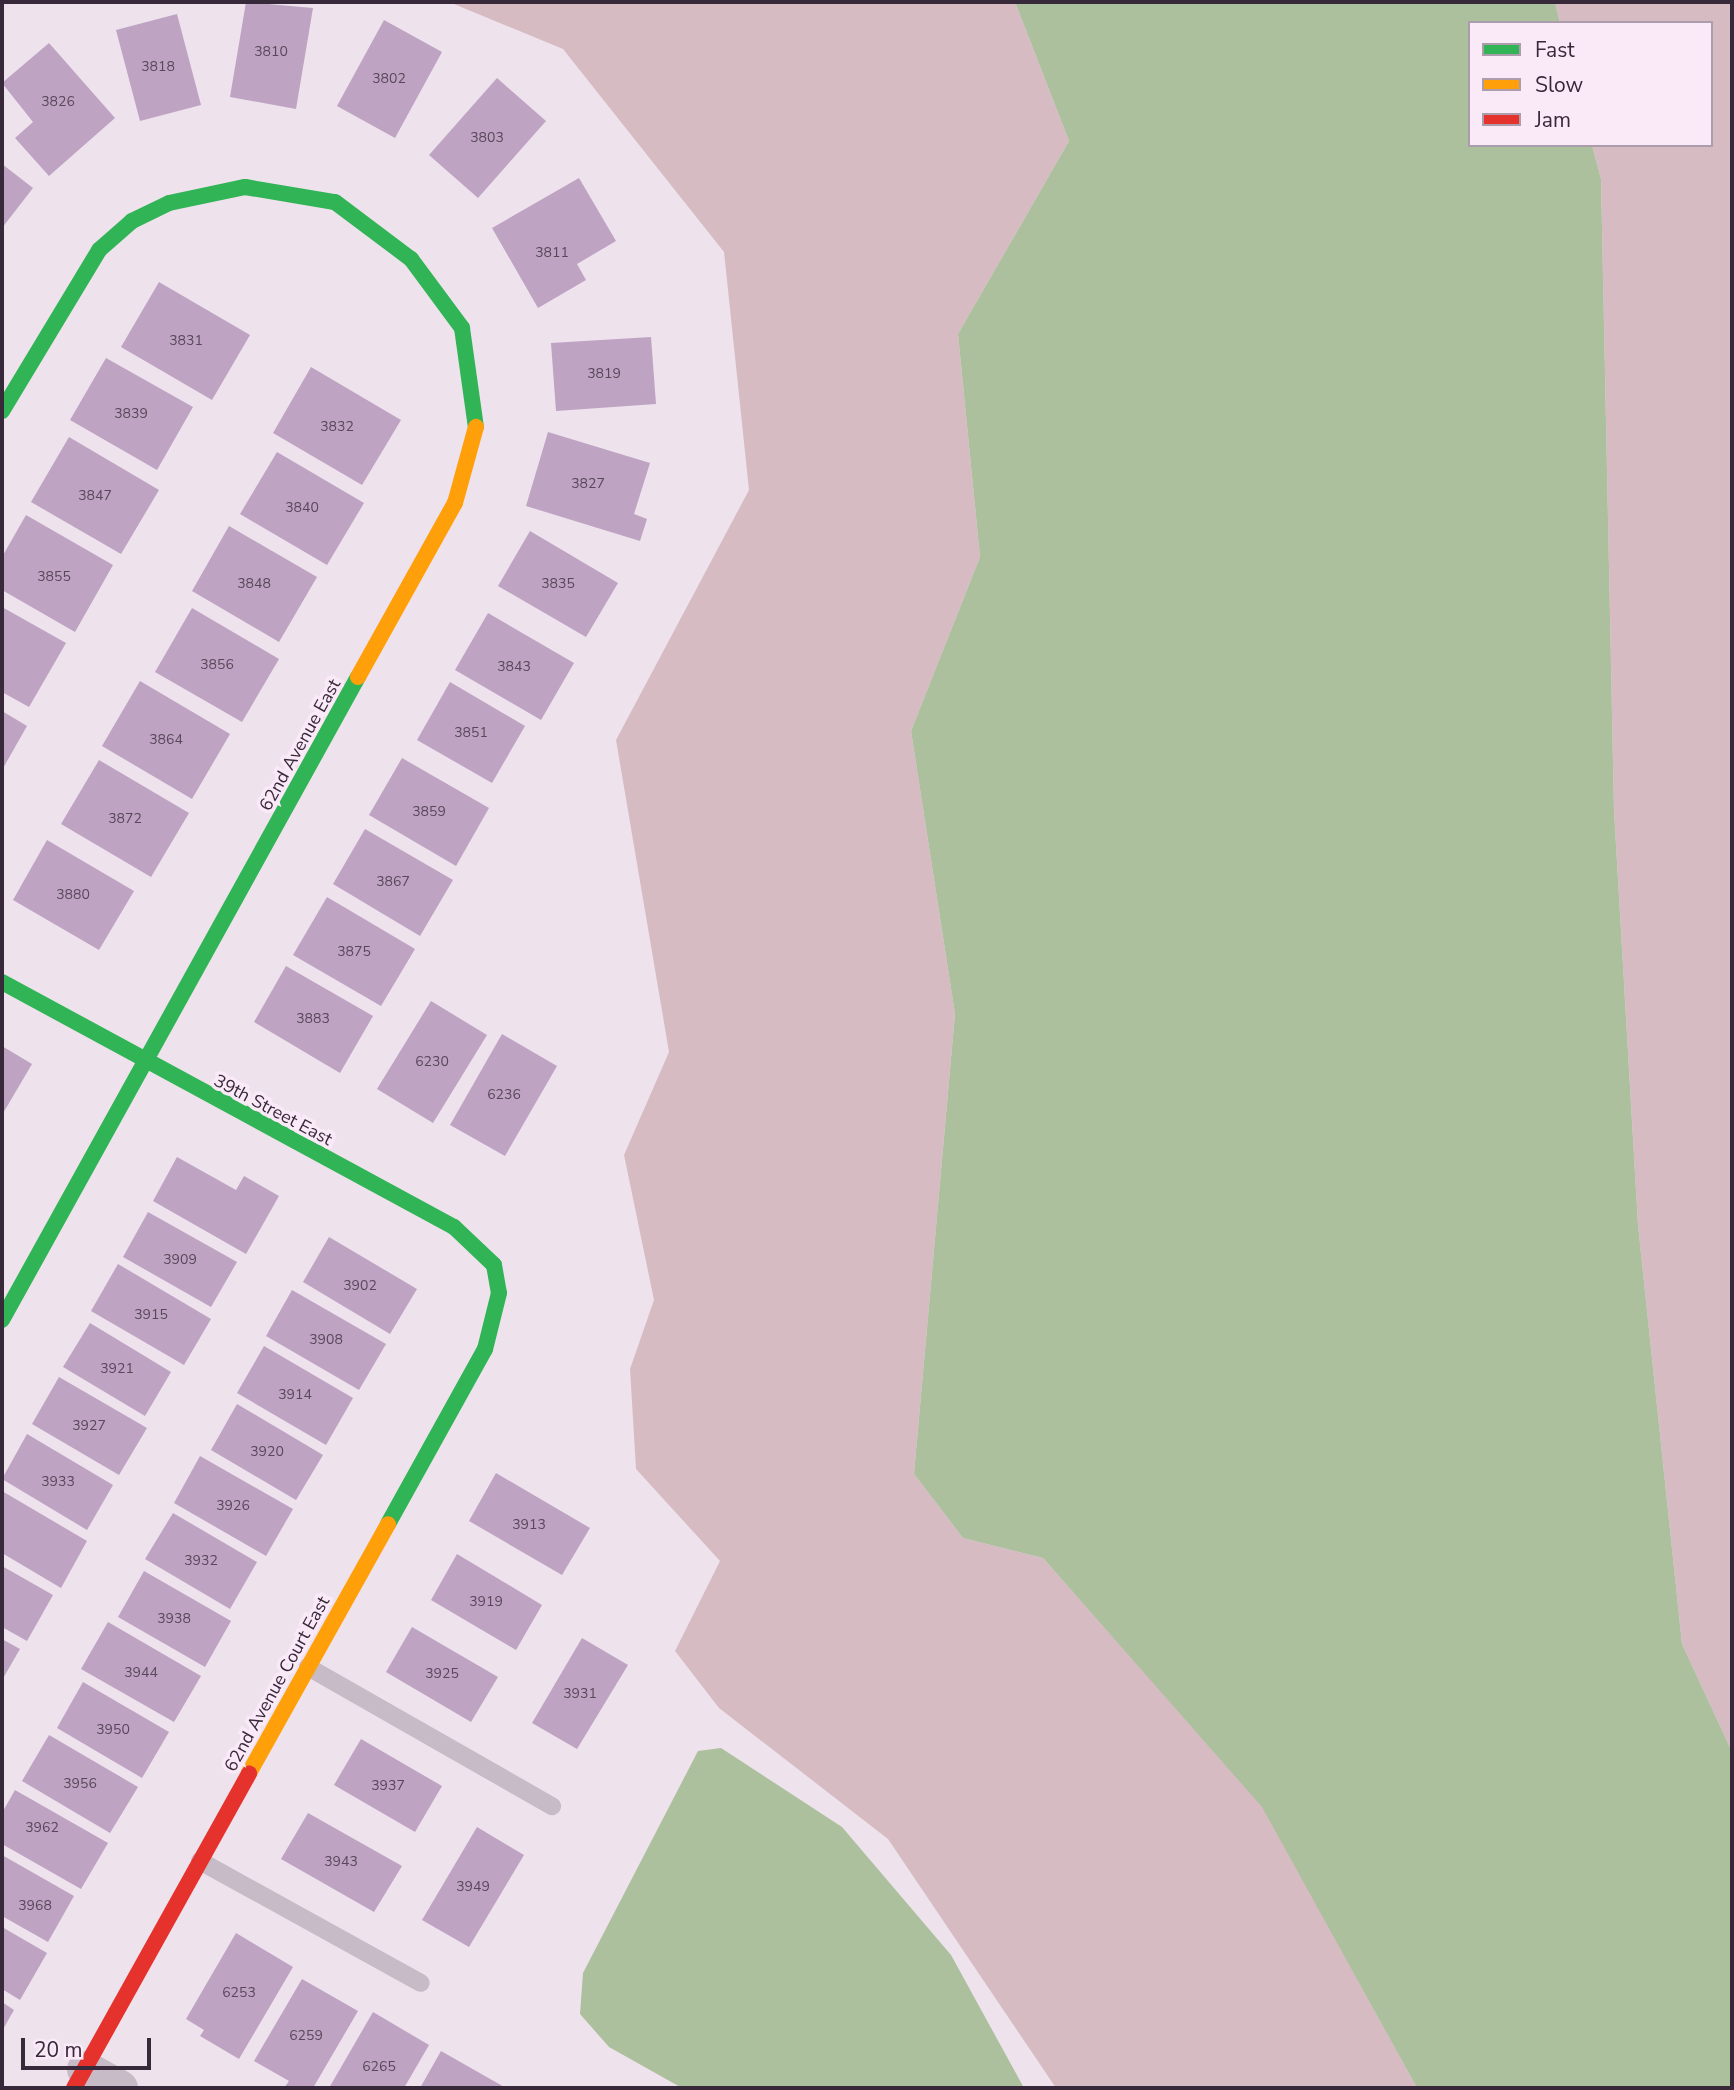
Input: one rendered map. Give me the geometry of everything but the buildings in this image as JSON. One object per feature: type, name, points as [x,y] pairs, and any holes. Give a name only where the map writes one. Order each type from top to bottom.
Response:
[{"type":"street","name":"62nd Avenue East","points":[[2,411],[99,250],[132,221],[203,192],[245,187],[286,189],[335,202],[411,259],[462,328],[477,411],[473,455],[455,503],[2,1320]]},
{"type":"street","name":"39th Street East","points":[[2,982],[146,1064],[454,1227],[494,1265],[499,1293]]},
{"type":"street","name":"62nd Avenue Court East","points":[[79,2079],[485,1349],[499,1293]]},
{"type":"street","points":[[79,2079],[118,2088]]},
{"type":"lane","points":[[309,1667],[552,1806]]},
{"type":"lane","points":[[200,1861],[421,1983]]},
{"type":"shaded area","points":[[449,2],[1015,2],[1069,141],[958,334],[980,557],[911,731],[955,1014],[914,1474],[963,1538],[1043,1558],[1263,1807],[1417,2088],[1056,2088],[888,1839],[719,1708],[675,1651],[720,1561],[636,1469],[630,1369],[654,1300],[624,1155],[669,1052],[616,740],[749,490],[724,252],[563,49]]},
{"type":"shaded area","points":[[1015,2],[1555,2],[1560,21],[1468,21],[1468,147],[1593,147],[1601,179],[1614,810],[1638,1225],[1682,1644],[1732,1752],[1732,2088],[1417,2088],[1262,1807],[1043,1558],[963,1538],[914,1474],[955,1014],[911,731],[980,557],[958,334],[1069,141]]},
{"type":"shaded area","points":[[1555,2],[1732,2],[1732,1752],[1682,1644],[1638,1225],[1614,810],[1601,179],[1593,147],[1713,147],[1713,21],[1560,21]]},
{"type":"shaded area","points":[[721,1748],[842,1827],[951,1955],[1024,2088],[682,2088],[609,2047],[580,2014],[583,1973],[698,1751]]},
{"type":"traffic: fast","points":[[2,411],[99,250],[132,221],[169,203],[245,187],[335,202],[411,259],[462,328],[476,427]]},
{"type":"traffic: fast","points":[[2,1320],[358,677]]},
{"type":"traffic: fast","points":[[2,982],[454,1227],[494,1265],[499,1293],[485,1349],[388,1524]]},
{"type":"traffic: slow","points":[[358,677],[455,503],[476,427]]},
{"type":"traffic: slow","points":[[249,1773],[388,1524]]},
{"type":"traffic: jam","points":[[74,2088],[249,1773]]}]
